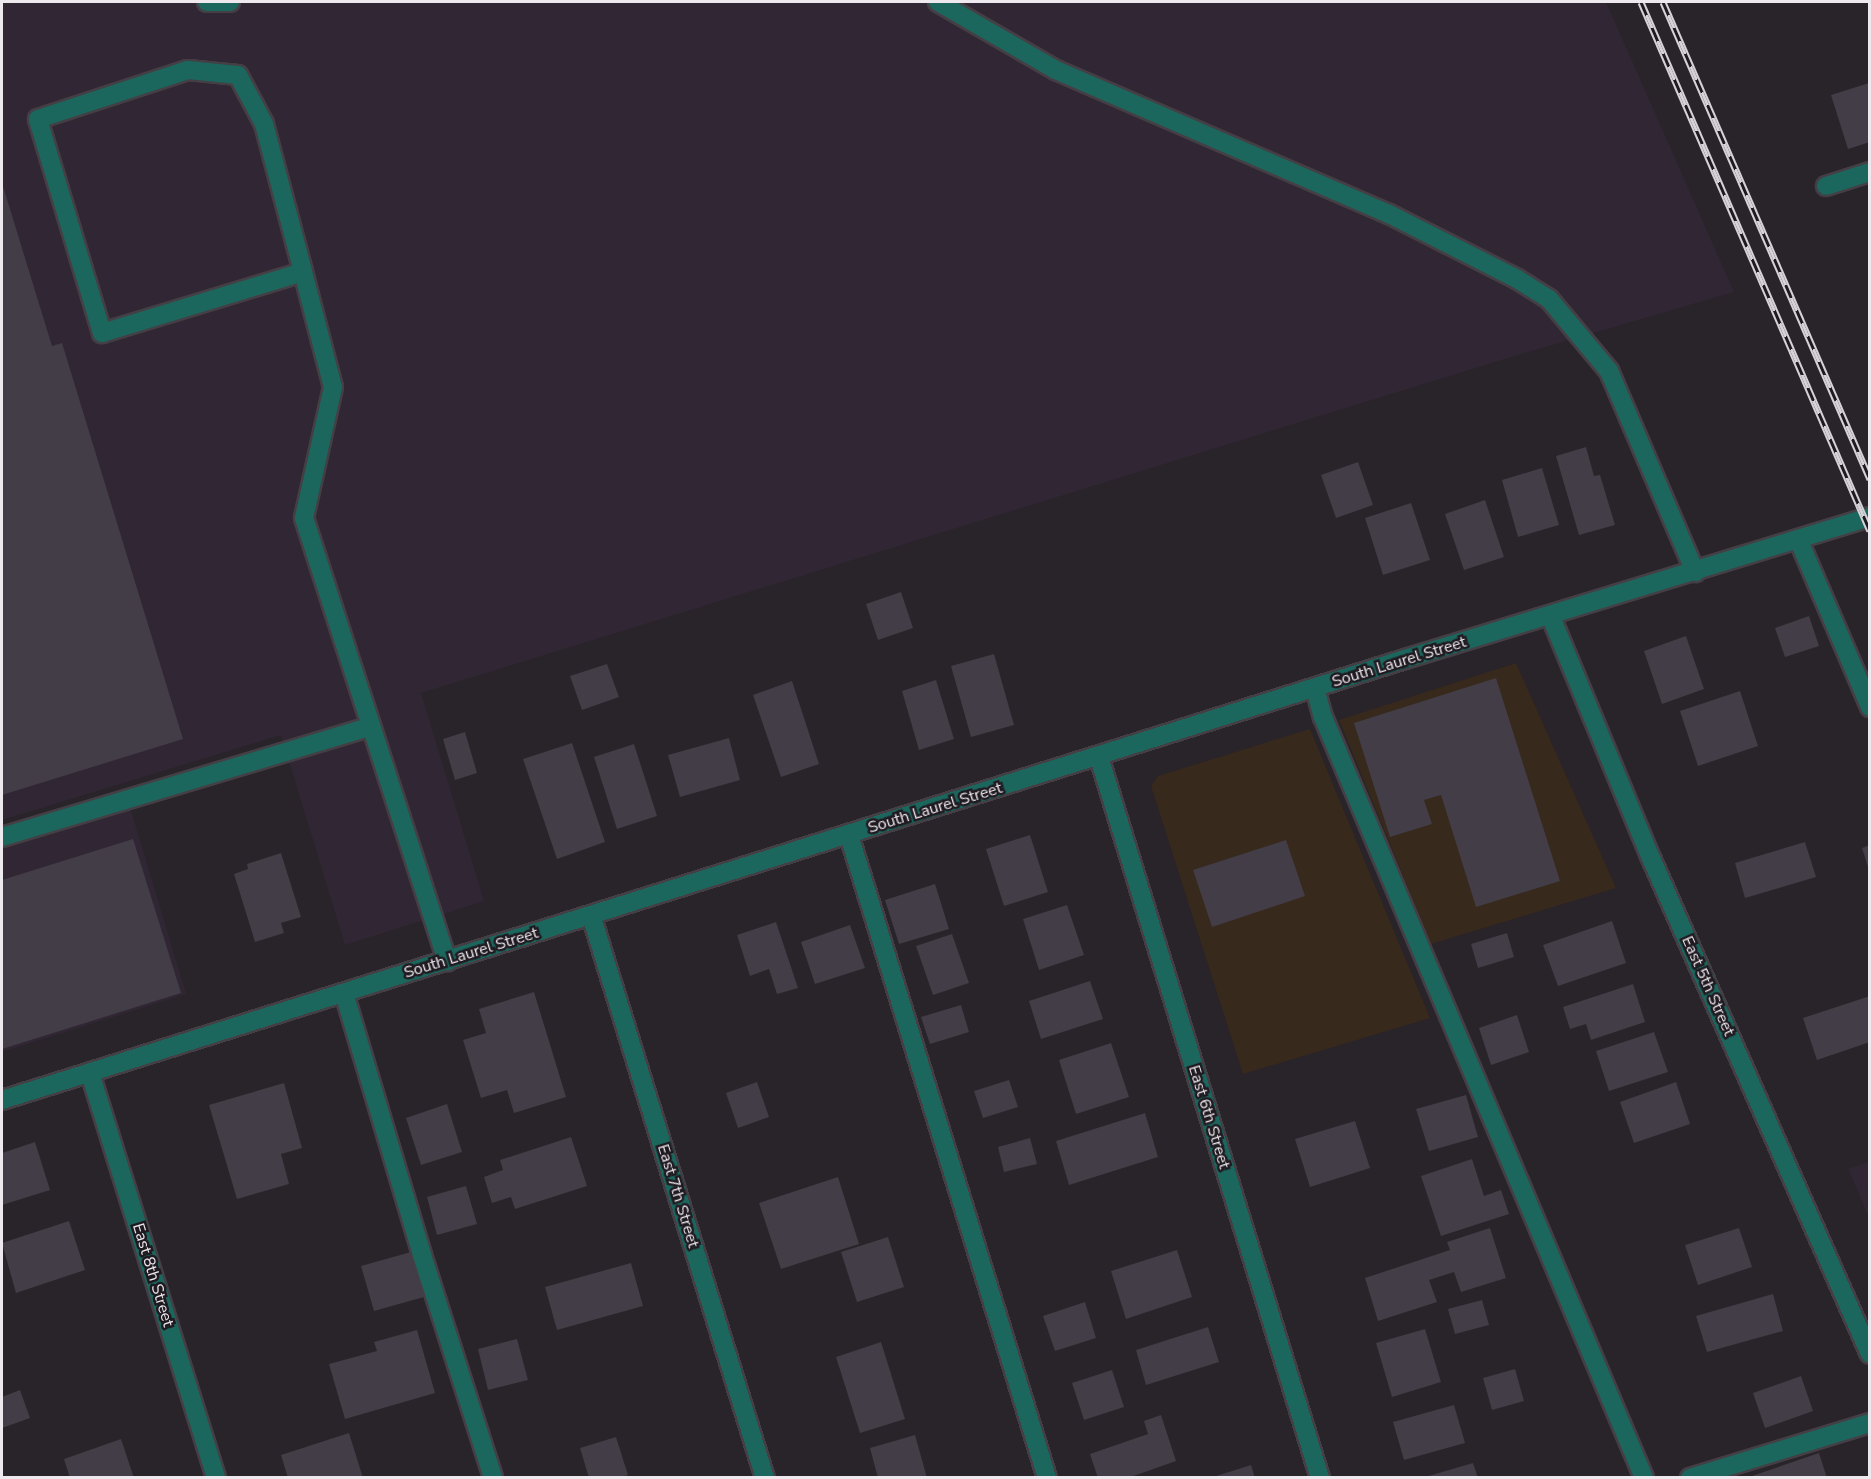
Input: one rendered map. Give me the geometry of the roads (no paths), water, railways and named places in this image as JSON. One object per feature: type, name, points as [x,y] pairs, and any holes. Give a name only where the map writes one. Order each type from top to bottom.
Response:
[{"type":"street","points":[[207,2],[230,2]]},
{"type":"street","points":[[938,2],[1056,70],[1389,214],[1517,279],[1549,299],[1609,371],[1695,572]]},
{"type":"street","points":[[303,272],[102,333],[38,119],[188,70],[238,75],[264,124],[303,272],[333,387],[304,518],[447,961]]},
{"type":"street","points":[[1826,186],[1869,172]]},
{"type":"street","name":"South Laurel Street","points":[[2,1100],[1315,688],[1869,517]]},
{"type":"street","points":[[1799,540],[1869,707]]},
{"type":"street","name":"East 5th Street","points":[[1551,617],[1651,858],[1869,1354]]},
{"type":"street","points":[[1315,688],[1323,717],[1644,1478]]},
{"type":"street","points":[[2,837],[372,726]]},
{"type":"street","name":"East 6th Street","points":[[1099,757],[1320,1478]]},
{"type":"street","points":[[849,835],[1047,1478]]},
{"type":"street","name":"East 7th Street","points":[[591,915],[765,1478]]},
{"type":"street","points":[[344,993],[425,1266],[493,1478]]},
{"type":"street","name":"East 8th Street","points":[[90,1073],[216,1478]]},
{"type":"street","points":[[1690,1478],[1869,1423]]},
{"type":"railway","points":[[1641,2],[1870,531]]},
{"type":"railway","points":[[1663,2],[1870,479]]}]
